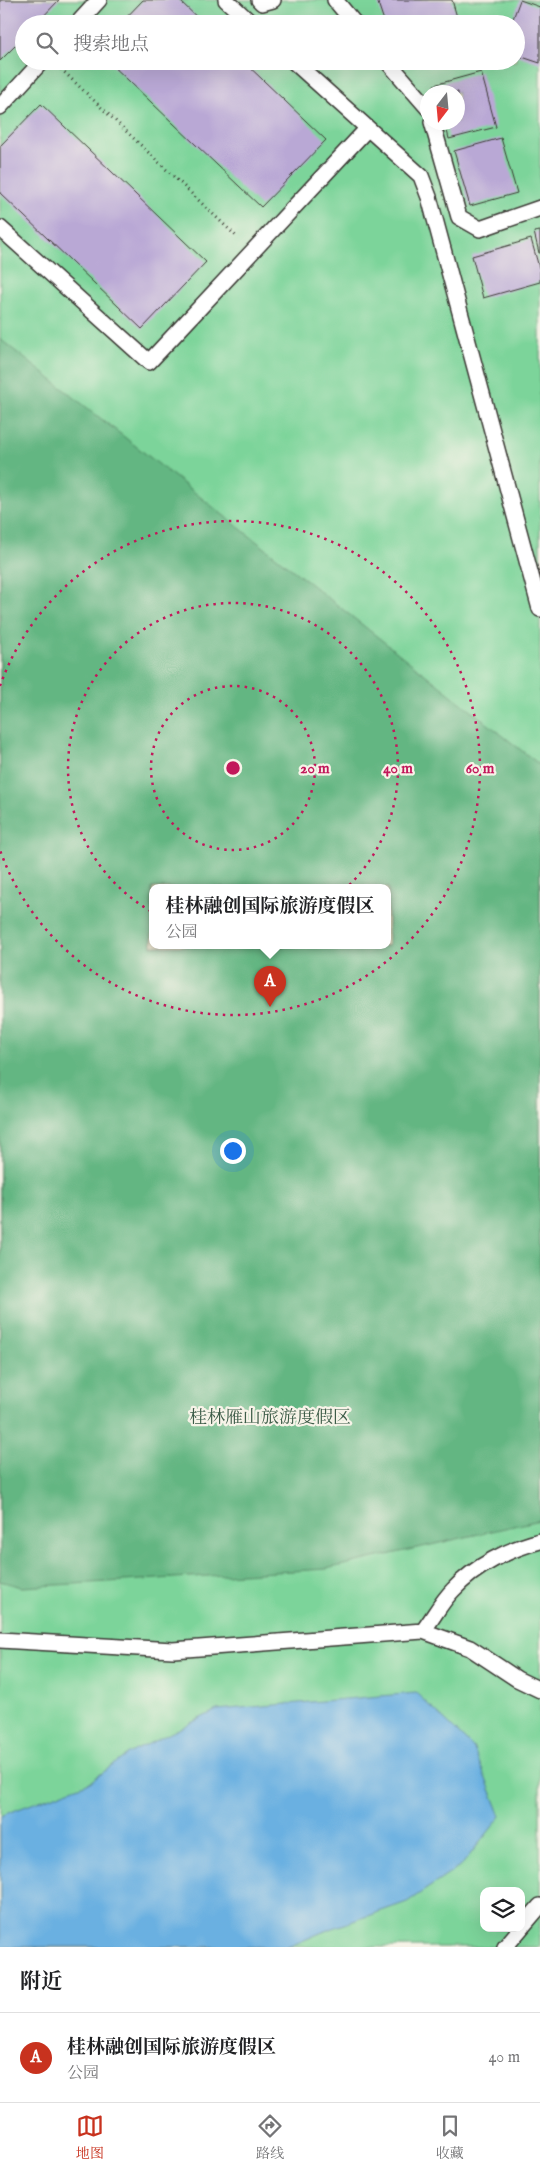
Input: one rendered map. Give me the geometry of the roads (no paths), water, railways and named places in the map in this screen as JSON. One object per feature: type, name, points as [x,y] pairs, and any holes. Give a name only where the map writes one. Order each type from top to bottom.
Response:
[{"type":"lane","points":[[85,15],[99,0]]},
{"type":"lane","points":[[226,0],[242,15]]},
{"type":"lane","points":[[259,0],[262,3],[273,0]]},
{"type":"lane","points":[[334,0],[347,15]]},
{"type":"lane","points":[[0,106],[34,70]]},
{"type":"lane","points":[[303,70],[421,176],[429,197],[540,609]]},
{"type":"lane","points":[[395,70],[420,99]]},
{"type":"lane","points":[[0,228],[148,362],[367,129]]},
{"type":"lane","points":[[434,130],[459,217],[480,229],[540,208]]},
{"type":"lane","points":[[423,1631],[453,1590],[482,1567],[518,1547],[540,1541]]},
{"type":"lane","points":[[0,1640],[173,1650],[423,1631],[470,1648],[517,1679],[540,1690]]},
{"type":"lane","points":[[517,1679],[540,1702]]},
{"type":"lane","points":[[505,1947],[540,1906]]},
{"type":"water","points":[[416,1693],[473,1747],[501,1816],[461,1866],[407,1902],[325,1931],[288,1947],[0,1947],[0,1816],[90,1782],[128,1754],[217,1710]]},
{"type":"place","name":"桂林融创国际旅游度假区","points":[[270,1007]]},
{"type":"park label","name":"桂林雁山旅游度假区","points":[[270,1418]]}]
